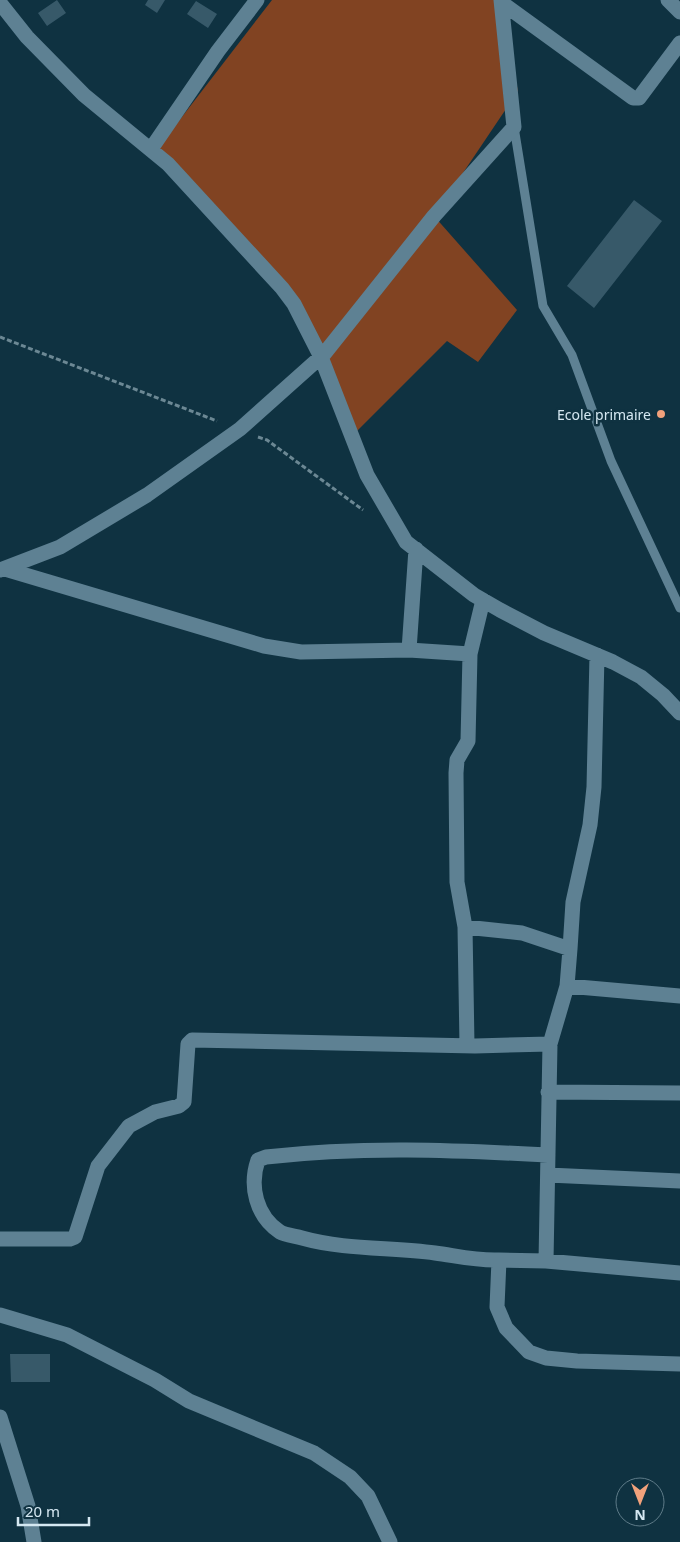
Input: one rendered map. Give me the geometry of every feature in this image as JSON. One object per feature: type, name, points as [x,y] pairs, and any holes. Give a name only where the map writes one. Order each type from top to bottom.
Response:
[{"type":"street","points":[[151,150],[218,51],[257,0]]},
{"type":"street","points":[[668,0],[680,12]]},
{"type":"street","points":[[502,2],[633,98],[640,98],[680,43]]},
{"type":"street","points":[[3,570],[60,547],[147,495],[240,429],[321,357],[434,216],[514,127],[502,2]]},
{"type":"street","points":[[0,3],[27,37],[84,95],[168,164],[282,288],[294,304],[321,357],[367,475],[406,542],[483,600],[544,634],[597,655],[641,677],[663,695],[680,714]]},
{"type":"street","points":[[409,650],[416,550]]},
{"type":"street","points":[[3,570],[264,646],[301,652],[409,650],[470,654]]},
{"type":"street","points":[[467,1045],[465,927],[457,882],[456,773],[457,760],[468,741],[470,729],[470,654],[483,600]]},
{"type":"street","points":[[546,1262],[550,1044],[567,986],[573,902],[590,825],[594,787],[597,655]]},
{"type":"street","points":[[465,927],[522,933],[570,949]]},
{"type":"street","points":[[567,986],[680,996]]},
{"type":"street","points":[[0,1239],[70,1239],[76,1237],[98,1166],[129,1126],[155,1112],[179,1106],[184,1102],[188,1044],[192,1040],[467,1045],[550,1044]]},
{"type":"street","points":[[548,1092],[680,1094]]},
{"type":"street","points":[[548,1155],[428,1148],[324,1150],[266,1157],[258,1160],[253,1184],[255,1196],[267,1220],[280,1232],[323,1244],[435,1253],[477,1261],[546,1262],[680,1273]]},
{"type":"street","points":[[548,1175],[680,1181]]},
{"type":"street","points":[[499,1260],[497,1307],[506,1328],[529,1352],[546,1358],[576,1361],[680,1364]]},
{"type":"street","points":[[0,1315],[67,1335],[155,1380],[189,1401],[314,1453],[350,1477],[368,1496],[390,1542]]},
{"type":"street","points":[[0,1417],[28,1506],[34,1542]]},
{"type":"lane","points":[[514,127],[543,306],[572,355],[611,461],[680,608]]},
{"type":"shaded area","points":[[272,0],[499,0],[518,91],[434,216],[517,310],[478,362],[447,341],[354,434],[298,298],[158,148]]},
{"type":"building","points":[[57,0],[66,13],[47,26],[38,13]]},
{"type":"building","points":[[148,0],[165,0],[157,13],[145,5]]},
{"type":"building","points":[[196,1],[217,14],[208,28],[187,14]]},
{"type":"building","points":[[634,200],[662,221],[594,308],[567,286]]},
{"type":"building","points":[[10,1354],[50,1354],[50,1382],[11,1382]]},
{"type":"place","name":"Ecole primaire","points":[[661,414]]}]
